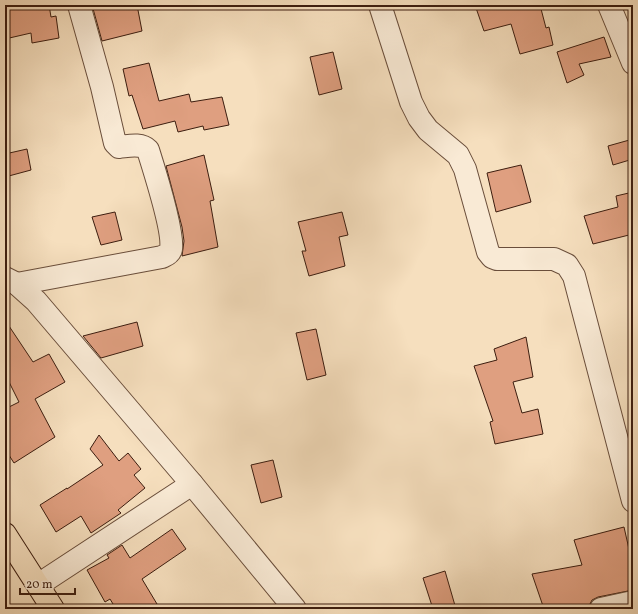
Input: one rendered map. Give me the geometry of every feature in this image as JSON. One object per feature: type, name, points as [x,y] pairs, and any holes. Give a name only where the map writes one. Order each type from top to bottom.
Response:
[{"type":"highway","points":[[5,534],[53,609]]},
{"type":"street","points":[[11,281],[162,257],[169,254],[171,250],[171,238],[166,214],[148,150],[145,146],[141,145],[120,147],[116,143],[79,5]]},
{"type":"street","points":[[380,5],[411,102],[419,118],[428,130],[458,155],[465,169],[488,252],[492,257],[497,259],[554,259],[567,265],[574,276],[633,501]]},
{"type":"street","points":[[608,5],[633,64]]},
{"type":"street","points":[[11,281],[36,301],[192,484],[295,609]]},
{"type":"street","points":[[38,585],[192,484]]},
{"type":"street","points":[[602,609],[633,602]]},
{"type":"building","points":[[5,5],[49,5],[51,17],[56,16],[59,38],[32,43],[31,33],[5,39]]},
{"type":"building","points":[[92,5],[137,5],[142,31],[102,41]]},
{"type":"building","points":[[475,5],[540,5],[546,28],[549,27],[553,45],[520,54],[511,24],[484,31]]},
{"type":"building","points":[[604,37],[611,57],[579,64],[584,75],[567,83],[557,52]]},
{"type":"building","points":[[333,52],[342,89],[319,95],[310,57]]},
{"type":"building","points":[[149,63],[159,101],[189,94],[191,102],[222,97],[229,125],[204,130],[203,126],[178,132],[175,121],[143,129],[132,95],[129,96],[123,69]]},
{"type":"building","points":[[633,139],[633,159],[613,165],[608,146]]},
{"type":"building","points":[[27,149],[31,170],[5,177],[5,154]]},
{"type":"building","points":[[204,155],[214,200],[210,201],[218,247],[182,256],[184,241],[182,227],[166,166]]},
{"type":"building","points":[[521,165],[531,202],[496,212],[487,173]]},
{"type":"building","points":[[633,192],[633,234],[593,244],[584,216],[618,207],[616,196]]},
{"type":"building","points":[[115,212],[122,240],[101,245],[92,217]]},
{"type":"building","points":[[342,212],[348,235],[339,237],[345,266],[309,276],[302,251],[306,251],[298,222]]},
{"type":"building","points":[[5,320],[33,362],[49,354],[65,382],[35,399],[55,437],[14,463],[5,449],[5,409],[19,402],[5,374]]},
{"type":"building","points":[[137,322],[143,346],[101,358],[83,336]]},
{"type":"building","points":[[316,329],[326,375],[307,380],[296,333]]},
{"type":"building","points":[[526,337],[533,377],[513,382],[522,413],[538,409],[543,434],[495,444],[490,422],[493,421],[474,366],[497,360],[494,349]]},
{"type":"building","points":[[99,435],[119,461],[128,453],[141,469],[134,475],[145,488],[118,510],[121,513],[91,533],[81,516],[56,532],[40,505],[103,465],[90,449]]},
{"type":"building","points":[[273,460],[282,497],[261,503],[251,465]]},
{"type":"building","points":[[624,527],[633,567],[633,590],[598,597],[592,600],[589,606],[574,609],[544,609],[532,574],[582,565],[574,540]]},
{"type":"building","points":[[172,529],[186,549],[142,579],[157,604],[149,609],[116,609],[110,599],[105,602],[87,570],[109,558],[107,555],[122,545],[130,558]]},
{"type":"building","points":[[445,571],[456,609],[433,609],[423,578]]}]
